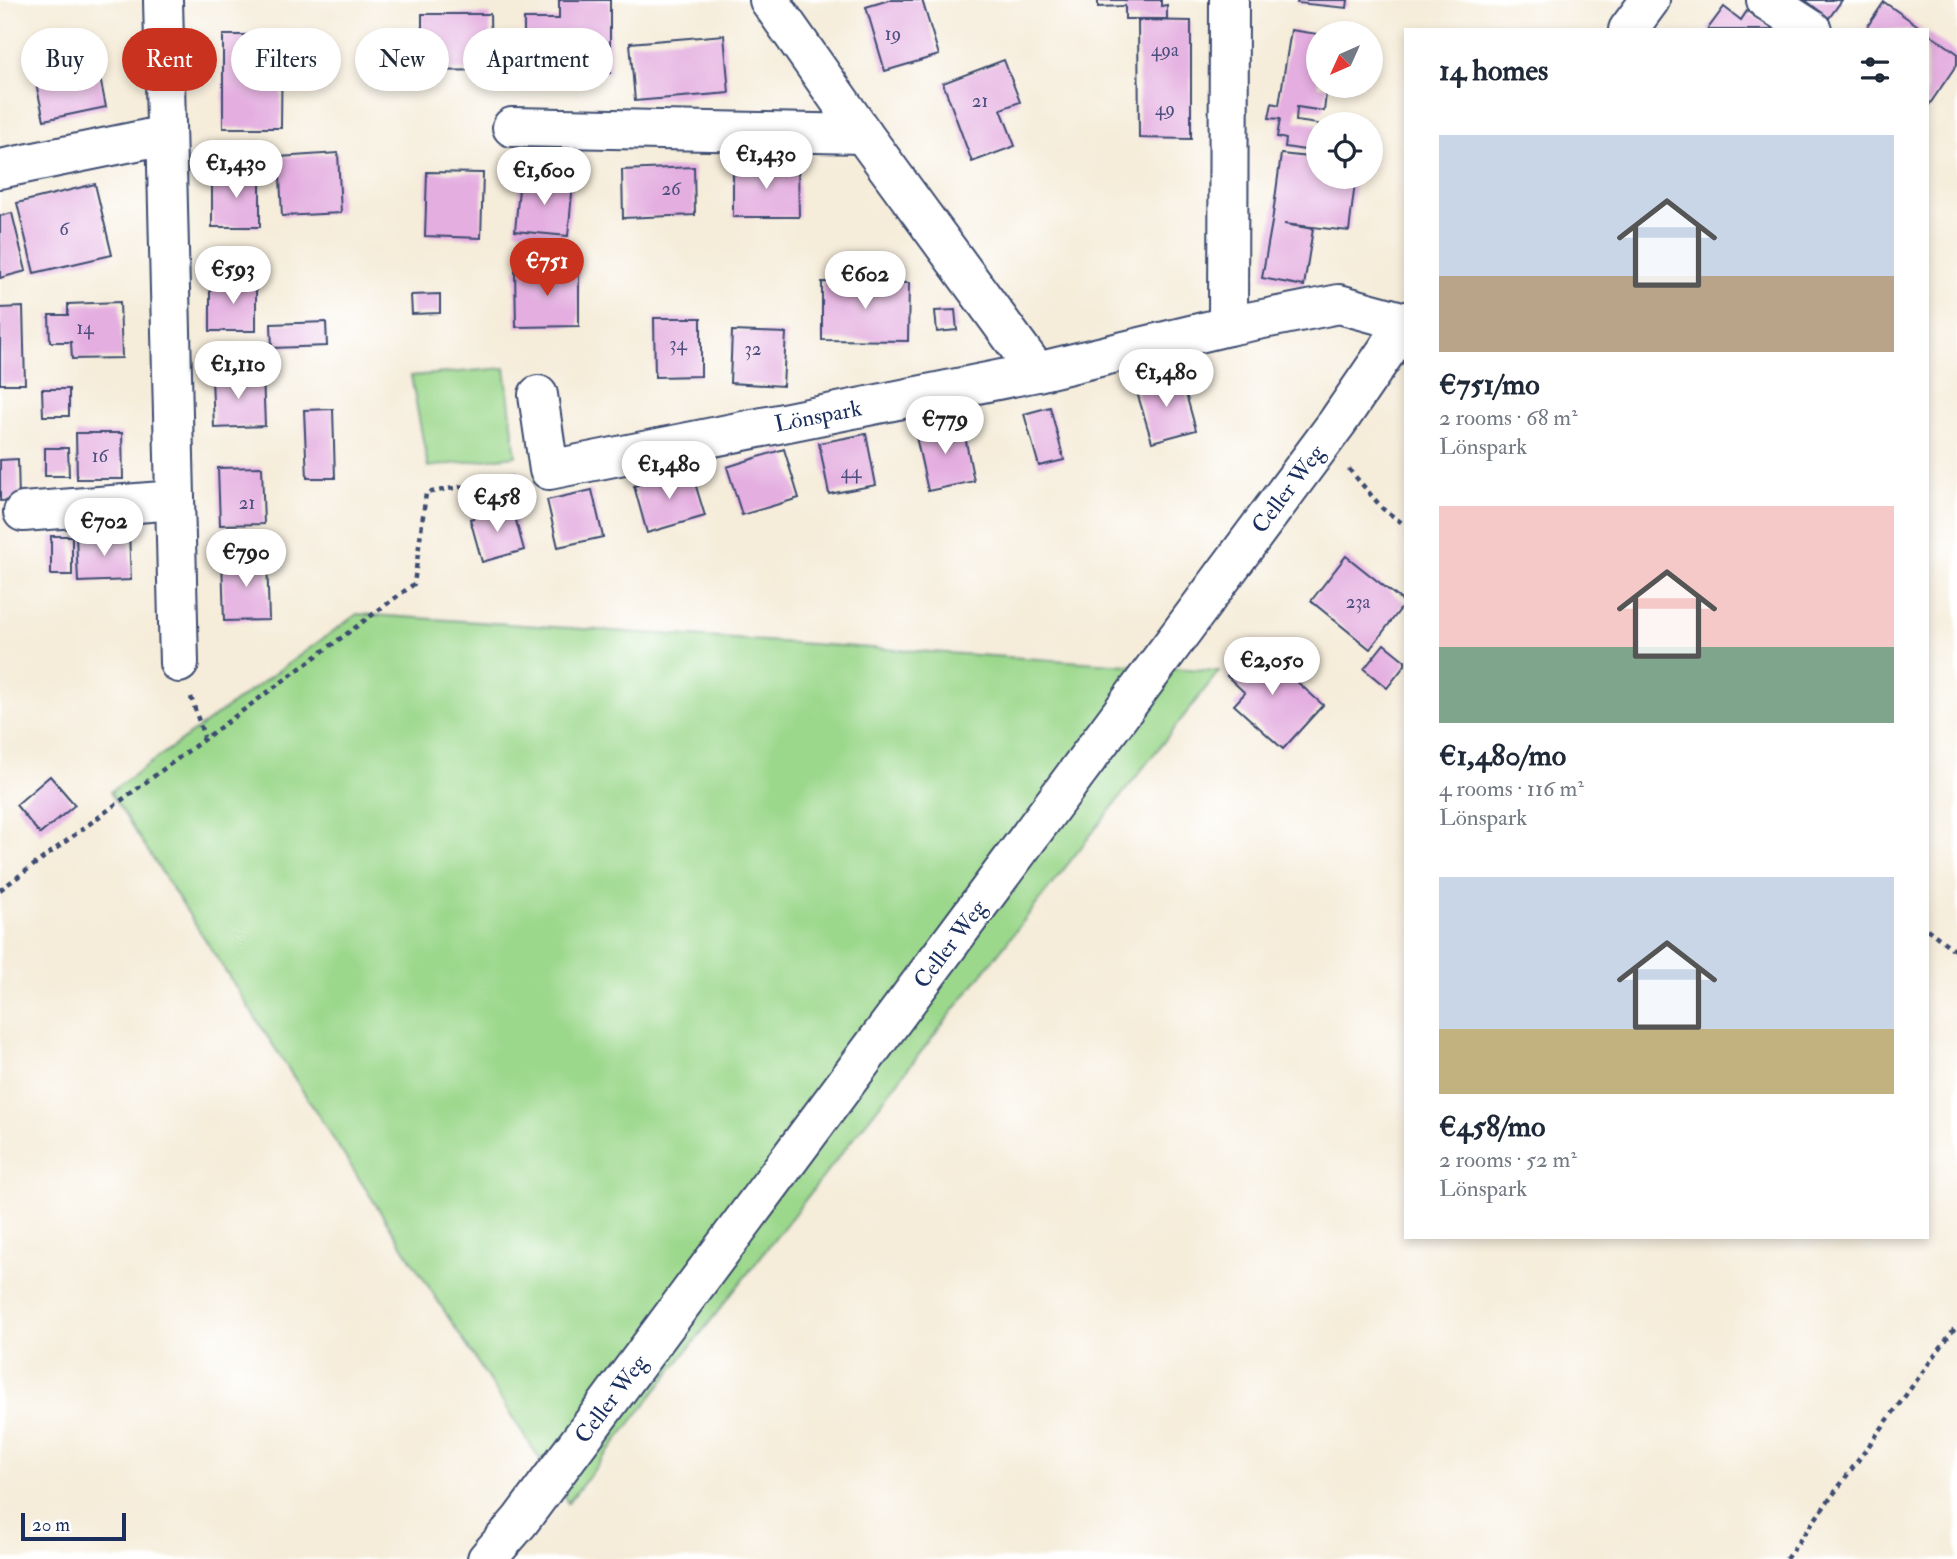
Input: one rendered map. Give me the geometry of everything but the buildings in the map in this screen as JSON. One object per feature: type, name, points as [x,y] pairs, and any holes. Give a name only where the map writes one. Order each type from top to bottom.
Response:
[{"type":"street","points":[[163,0],[179,663]]},
{"type":"street","points":[[769,0],[1037,372]]},
{"type":"street","points":[[1228,326],[1229,0]]},
{"type":"street","points":[[1629,28],[1650,0]]},
{"type":"street","points":[[1766,0],[1809,28]]},
{"type":"street","points":[[512,127],[863,134]]},
{"type":"street","points":[[0,169],[166,135]]},
{"type":"street","name":"Lönspark","points":[[549,470],[1037,372],[1228,326],[1339,304],[1404,323]]},
{"type":"street","name":"Celler Weg","points":[[487,1559],[520,1521],[1337,423],[1404,324]]},
{"type":"street","points":[[538,395],[549,470]]},
{"type":"street","points":[[23,512],[175,500]]},
{"type":"path","points":[[1337,423],[1340,459],[1383,509],[1404,524]]},
{"type":"path","points":[[0,890],[414,584],[426,494],[549,470]]},
{"type":"path","points":[[1929,931],[1957,952]]},
{"type":"path","points":[[1786,1559],[1957,1325]]},
{"type":"green space","points":[[505,368],[516,456],[428,467],[411,376]]},
{"type":"green space","points":[[357,614],[1219,671],[568,1503],[110,792]]}]
